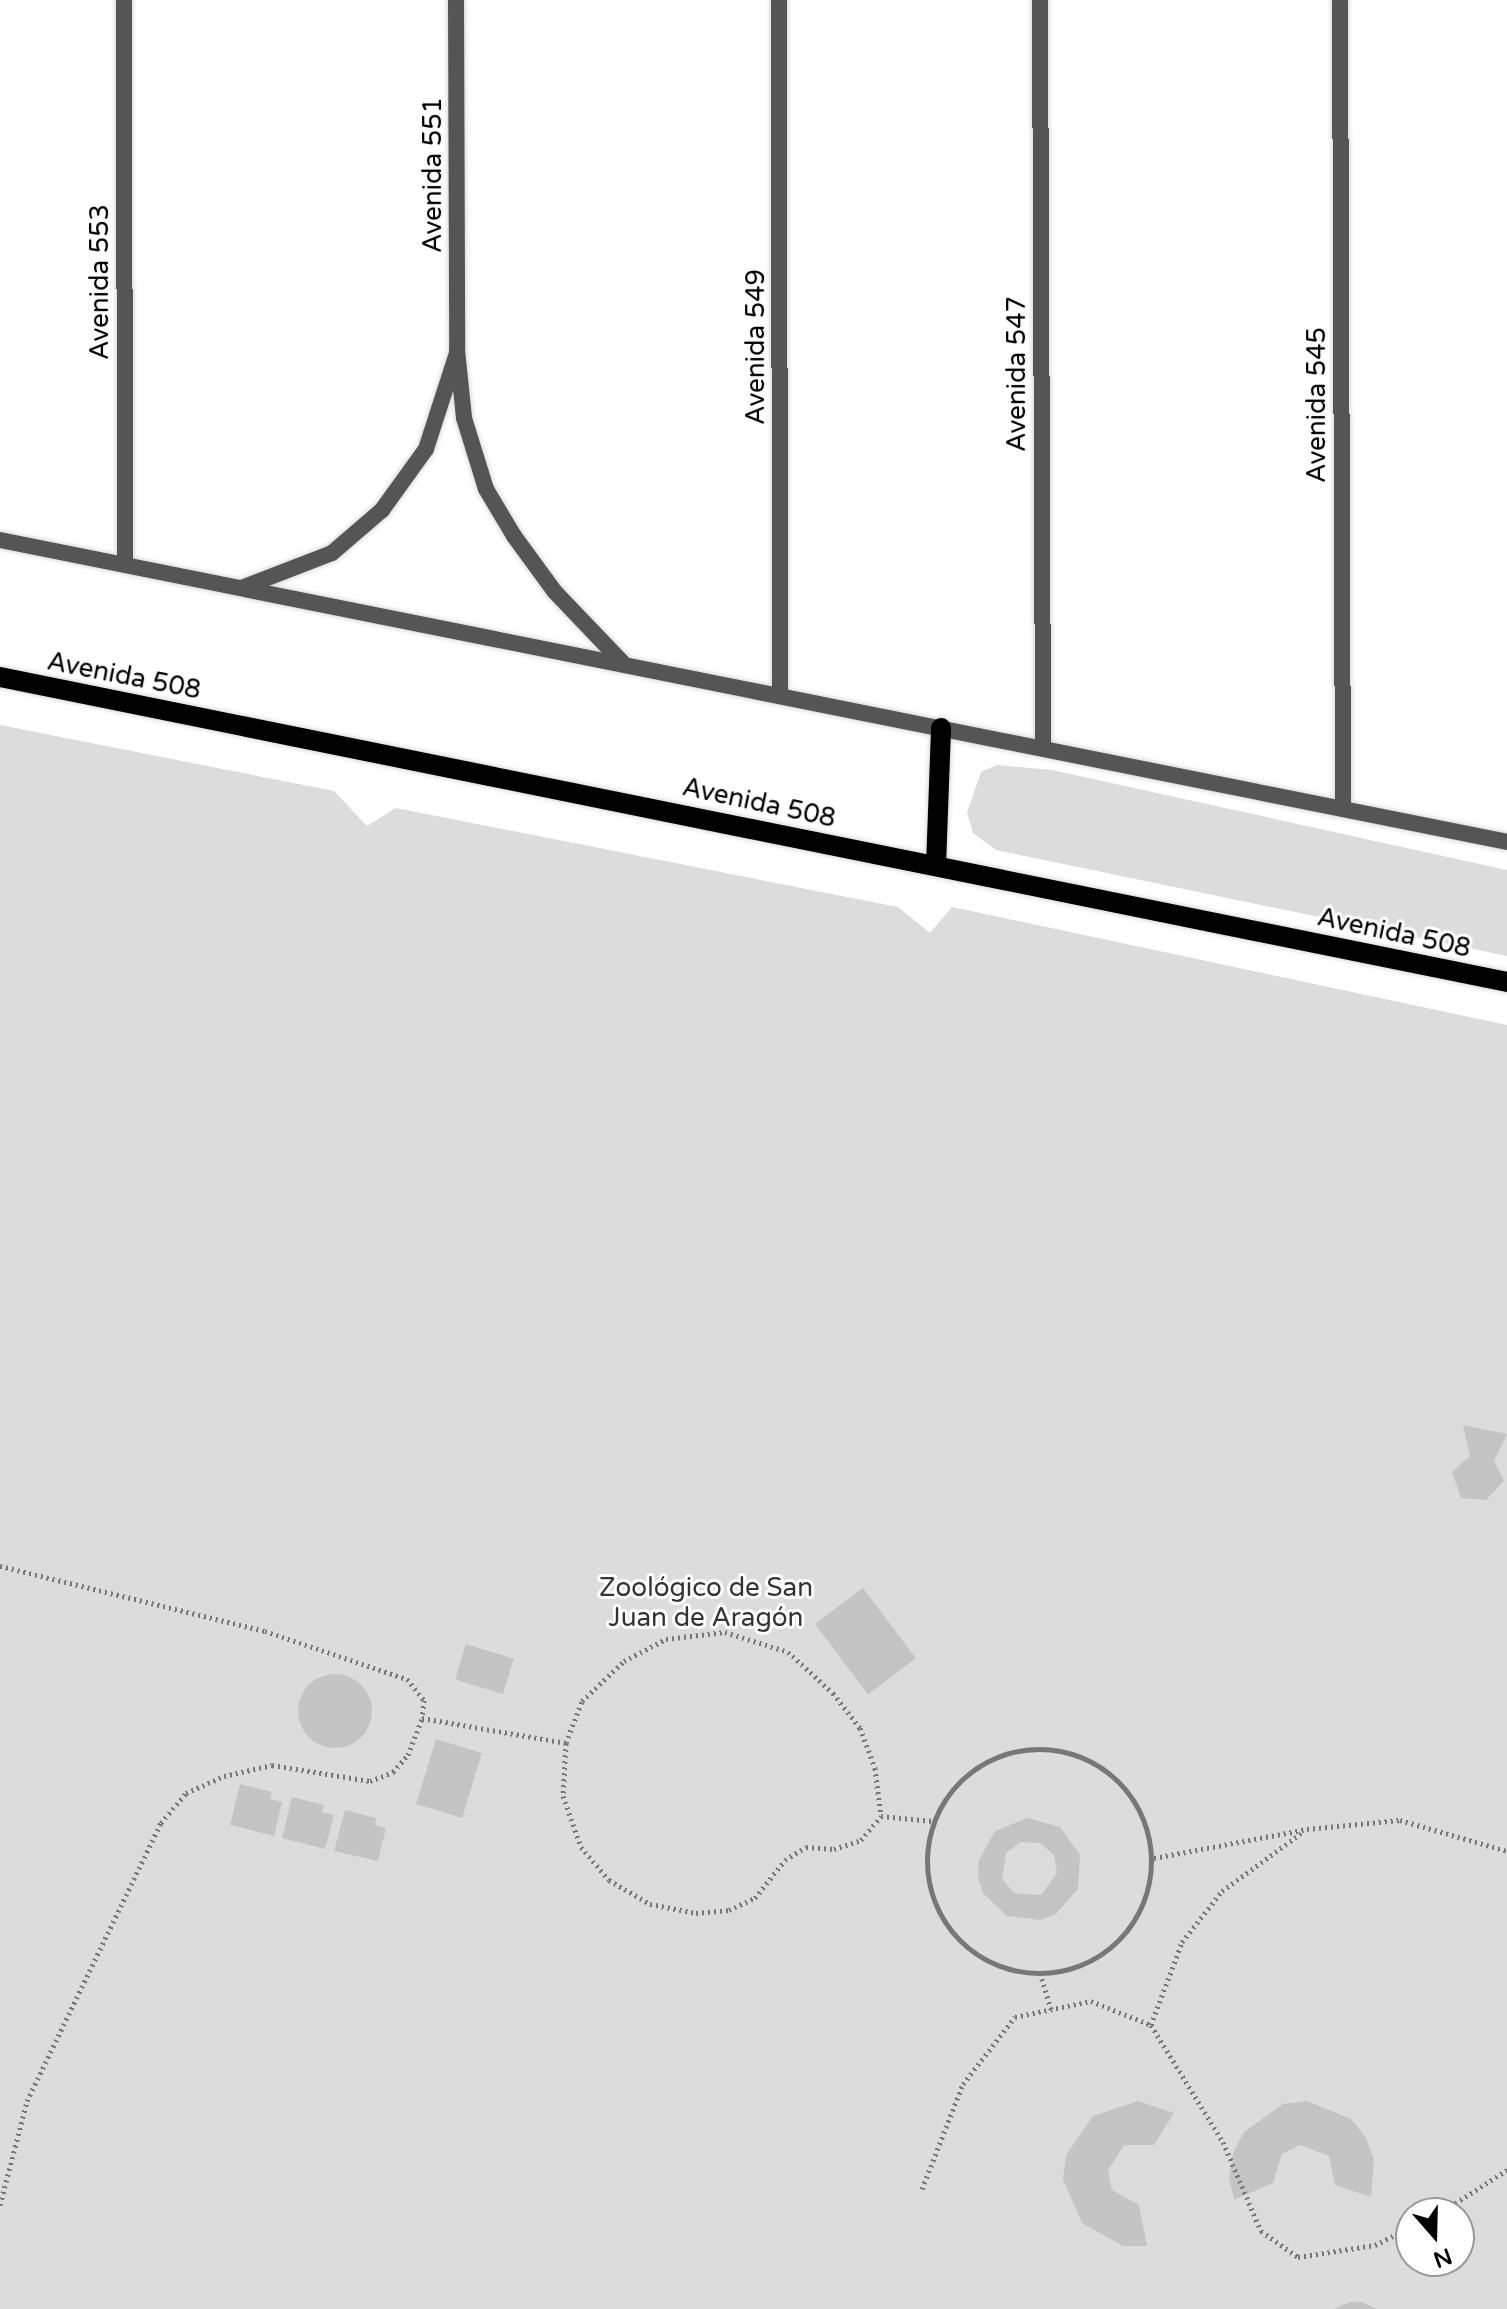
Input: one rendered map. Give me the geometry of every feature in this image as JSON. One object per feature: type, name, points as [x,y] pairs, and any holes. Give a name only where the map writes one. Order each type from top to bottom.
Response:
[{"type":"main road","name":"Avenida 508","points":[[0,677],[1507,982]]},
{"type":"main road","points":[[936,866],[941,728]]},
{"type":"street","name":"Avenida 553","points":[[124,0],[125,565]]},
{"type":"street","name":"Avenida 551","points":[[456,0],[457,350],[464,418],[486,489],[555,592],[622,662]]},
{"type":"street","name":"Avenida 549","points":[[779,0],[780,695]]},
{"type":"street","name":"Avenida 547","points":[[1040,0],[1043,748]]},
{"type":"street","name":"Avenida 545","points":[[1340,0],[1343,809]]},
{"type":"street","name":"Avenida 551","points":[[244,587],[332,553],[382,510],[426,449],[457,350]]},
{"type":"street","points":[[0,540],[622,662],[1507,842]]},
{"type":"path","points":[[0,1566],[265,1631],[407,1679],[424,1700],[422,1718],[408,1755],[393,1772],[370,1781],[272,1765],[224,1776],[186,1793],[161,1823],[27,2101],[0,2205]]},
{"type":"path","points":[[725,1632],[788,1652],[833,1693],[860,1728],[875,1768],[881,1816],[861,1840],[834,1849],[806,1847],[785,1860],[755,1898],[729,1910],[696,1913],[650,1904],[609,1880],[581,1847],[563,1796],[566,1743],[582,1701],[624,1661],[666,1639],[725,1632]]},
{"type":"path","points":[[422,1718],[566,1743]]},
{"type":"path","points":[[1052,1749],[1098,1764],[1127,1788],[1147,1825],[1154,1858],[1144,1901],[1120,1939],[1084,1964],[1040,1973],[997,1966],[959,1942],[934,1906],[924,1864],[933,1821],[956,1784],[1003,1754],[1052,1749]]},
{"type":"path","points":[[881,1816],[933,1821]]},
{"type":"path","points":[[1154,1858],[1307,1829],[1400,1820],[1507,1851]]},
{"type":"path","points":[[1151,2025],[1182,1942],[1222,1891],[1307,1829]]},
{"type":"path","points":[[1040,1973],[1051,2009]]},
{"type":"path","points":[[922,2189],[963,2084],[1015,2017],[1091,2001],[1151,2025],[1223,2142],[1261,2231],[1298,2257],[1375,2245],[1395,2235]]},
{"type":"path","points":[[1465,2197],[1507,2170]]},
{"type":"green space","name":"Zoológico de San Juan de Aragón","points":[[0,725],[334,791],[367,826],[396,808],[898,907],[930,933],[952,907],[1507,1025],[1507,2309],[0,2309]]},
{"type":"green space","points":[[997,765],[1052,770],[1507,870],[1507,956],[996,850],[973,833],[967,813],[981,772]]},
{"type":"building","points":[[1463,1425],[1507,1434],[1494,1461],[1504,1481],[1486,1500],[1461,1498],[1452,1472],[1470,1456]]},
{"type":"building","points":[[863,1588],[916,1658],[868,1694],[815,1624]]},
{"type":"building","points":[[466,1644],[514,1659],[503,1694],[455,1679]]},
{"type":"building","points":[[335,1674],[349,1677],[361,1685],[369,1697],[372,1711],[369,1725],[361,1737],[349,1745],[335,1748],[321,1745],[309,1737],[301,1725],[298,1711],[301,1697],[309,1685],[321,1677]]},
{"type":"building","points":[[436,1739],[482,1753],[462,1818],[416,1804]]},
{"type":"building","points":[[240,1784],[272,1792],[270,1799],[282,1802],[274,1836],[230,1825]]},
{"type":"building","points":[[292,1797],[324,1805],[322,1812],[334,1815],[325,1849],[282,1838]]},
{"type":"building","points":[[345,1810],[376,1818],[375,1825],[386,1828],[378,1861],[334,1851]]},
{"type":"building","points":[[1027,1818],[1060,1827],[1080,1855],[1078,1889],[1056,1914],[1040,1920],[1007,1916],[983,1893],[978,1877],[979,1860],[995,1831]],"holes":[[[1021,1842],[1040,1843],[1054,1855],[1057,1873],[1041,1895],[1014,1893],[1002,1879],[1006,1853]]]},
{"type":"building","points":[[1138,2101],[1174,2113],[1154,2145],[1124,2145],[1108,2170],[1112,2190],[1139,2205],[1147,2246],[1123,2246],[1082,2223],[1063,2179],[1066,2155],[1093,2116]]},
{"type":"building","points":[[1307,2101],[1351,2119],[1366,2138],[1374,2160],[1371,2197],[1335,2185],[1329,2156],[1300,2145],[1282,2154],[1273,2183],[1234,2200],[1229,2177],[1233,2153],[1244,2132],[1283,2104]]},
{"type":"building","points":[[1350,2302],[1362,2302],[1377,2309],[1334,2309]]}]
